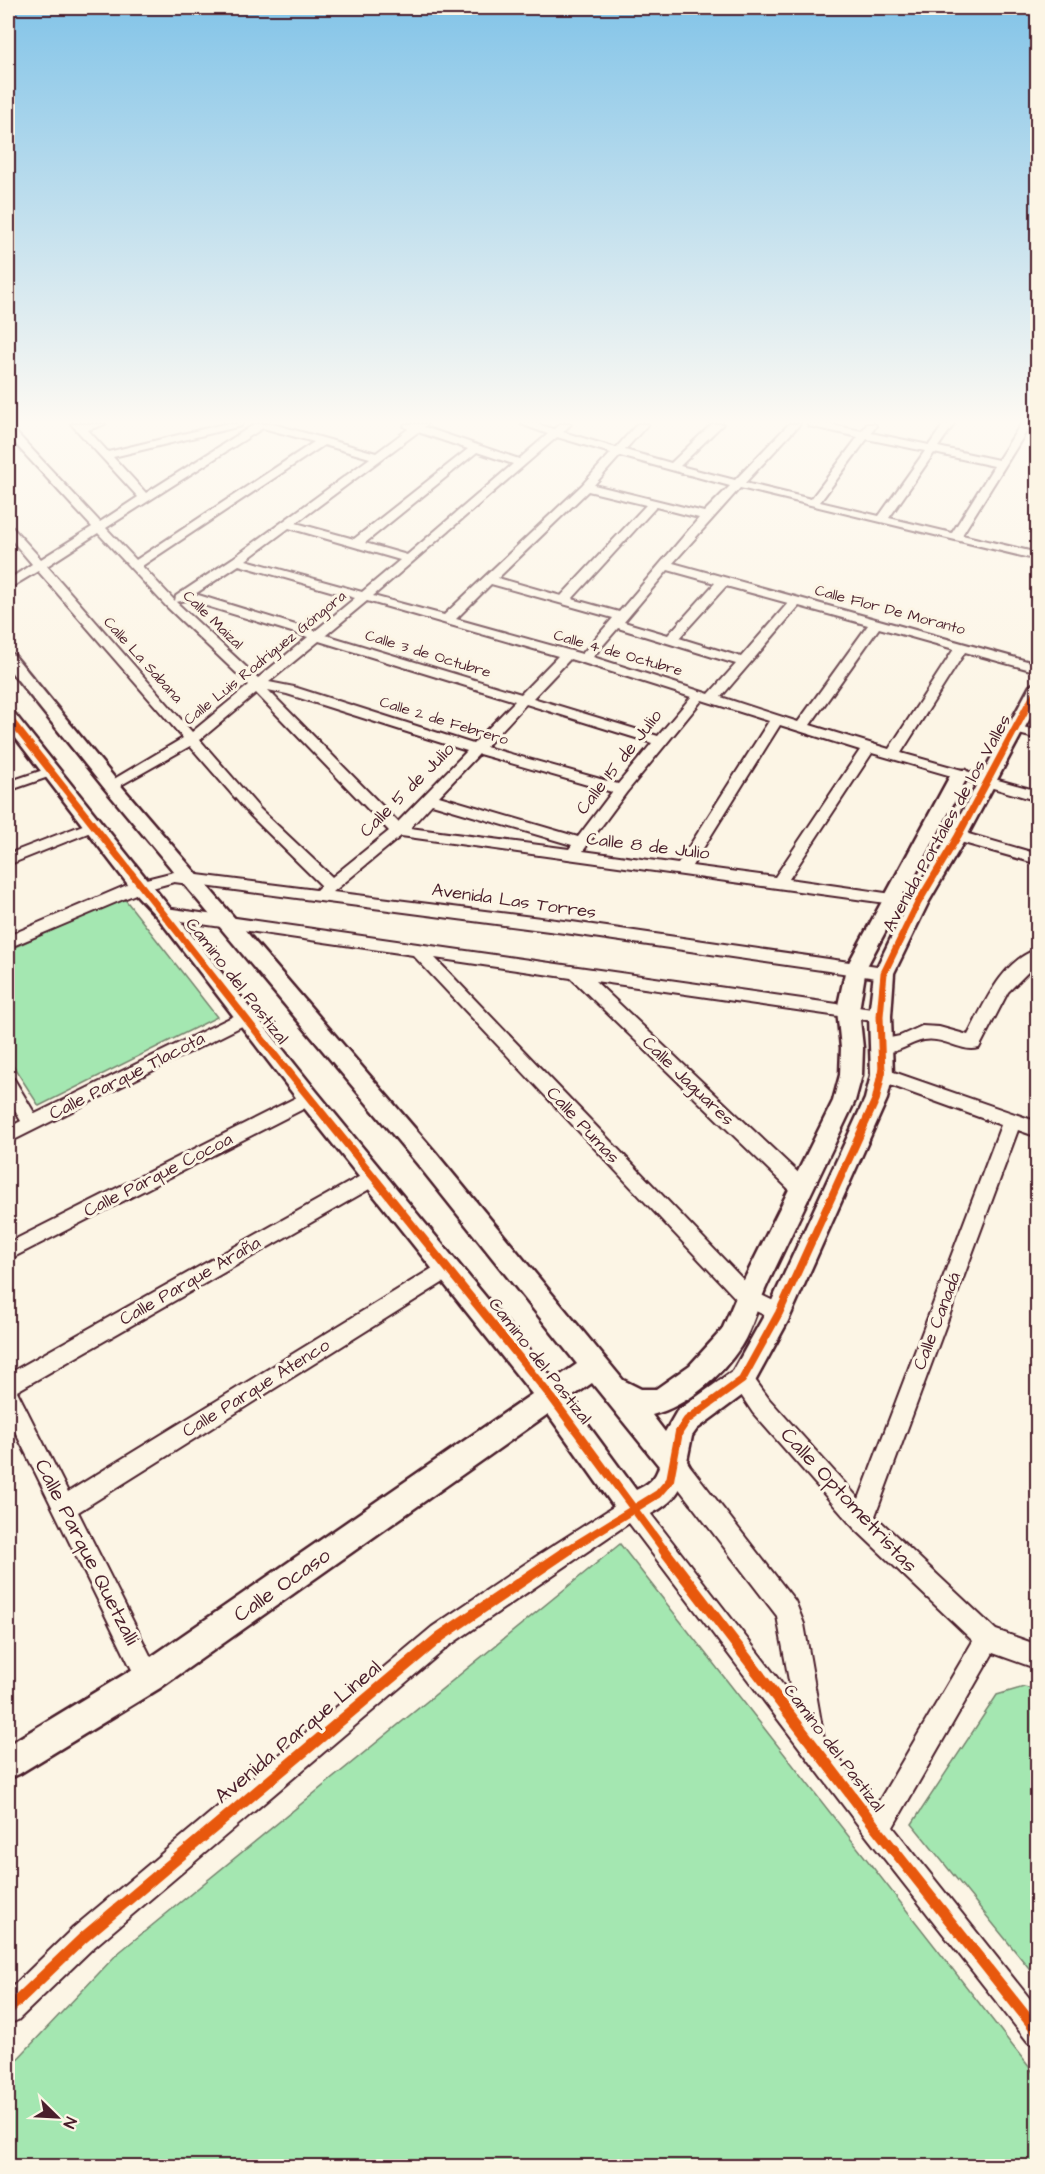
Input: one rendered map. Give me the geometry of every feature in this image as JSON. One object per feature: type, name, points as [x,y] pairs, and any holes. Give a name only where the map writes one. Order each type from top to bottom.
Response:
[{"type":"street","points":[[136,565],[195,525]]},
{"type":"street","points":[[170,603],[187,596],[286,525]]},
{"type":"street","points":[[293,525],[410,559]]},
{"type":"street","points":[[357,543],[379,525]]},
{"type":"street","name":"Calle Luis Rodríguez Góngora","points":[[111,785],[192,739],[448,525]]},
{"type":"street","points":[[446,621],[546,525]]},
{"type":"street","points":[[563,601],[634,525]]},
{"type":"street","points":[[585,659],[699,525]]},
{"type":"street","points":[[905,525],[1038,557]]},
{"type":"street","points":[[955,537],[962,525]]},
{"type":"street","points":[[8,585],[98,527]]},
{"type":"street","name":"Calle Maizal","points":[[98,527],[170,603],[256,684],[398,831]]},
{"type":"street","name":"Calle La Sabana","points":[[8,530],[325,890]]},
{"type":"street","name":"Calle 4 de Octubre","points":[[237,561],[585,659],[868,748],[1038,796]]},
{"type":"street","name":"Calle Flor De Moranto","points":[[665,565],[1038,668]]},
{"type":"street","points":[[490,580],[563,601],[744,662]]},
{"type":"street","points":[[671,639],[722,582]]},
{"type":"street","name":"Calle 3 de Octubre","points":[[187,596],[660,741]]},
{"type":"street","name":"Calle 15 de Julio","points":[[577,850],[660,741],[744,662],[796,602]]},
{"type":"street","points":[[802,726],[876,623]]},
{"type":"street","points":[[892,755],[963,647]]},
{"type":"street","name":"Calle 5 de Julio","points":[[325,890],[398,831],[566,655]]},
{"type":"street","name":"Camino del Pastizal","points":[[8,658],[111,785],[427,1159],[675,1465]]},
{"type":"street","name":"Calle 2 de Febrero","points":[[256,684],[289,690],[476,749],[621,790]]},
{"type":"street","name":"Avenida Portales de los Valles","points":[[742,1380],[779,1313],[876,1099],[882,1075],[880,1016],[884,973],[918,903],[958,836],[1038,686]]},
{"type":"street","name":"Camino del Pastizal","points":[[8,719],[309,1098],[552,1398],[632,1508],[877,1829],[1038,2032]]},
{"type":"street","points":[[682,869],[777,719]]},
{"type":"street","points":[[1016,729],[1038,735]]},
{"type":"street","points":[[779,883],[868,748]]},
{"type":"street","points":[[8,788],[49,772]]},
{"type":"street","name":"Avenida Portales de los Valles","points":[[612,1388],[638,1402],[654,1403],[685,1387],[713,1360],[736,1331],[748,1298],[844,1101],[851,1075],[852,1048],[848,1010],[856,968],[960,774]]},
{"type":"street","points":[[428,798],[577,850]]},
{"type":"street","points":[[8,860],[93,826]]},
{"type":"street","name":"Calle 8 de Julio","points":[[398,831],[577,850],[682,869],[893,899]]},
{"type":"street","points":[[958,836],[1038,859]]},
{"type":"street","name":"Avenida Las Torres","points":[[8,942],[140,886],[162,879],[190,878],[325,890],[884,973]]},
{"type":"street","points":[[165,914],[880,1016]]},
{"type":"street","name":"Calle Pumas","points":[[419,952],[748,1298]]},
{"type":"street","points":[[881,1046],[904,1042],[922,1033],[939,1034],[973,1043],[1002,988],[1028,960],[1038,955]]},
{"type":"street","name":"Calle Jaguares","points":[[576,973],[801,1188]]},
{"type":"street","name":"Calle Parque Tlacota","points":[[8,1136],[246,1016]]},
{"type":"street","points":[[882,1075],[1038,1130]]},
{"type":"street","points":[[8,1084],[32,1124]]},
{"type":"street","name":"Calle Parque Cocoa","points":[[8,1252],[309,1098]]},
{"type":"street","name":"Calle Canadá","points":[[862,1520],[1012,1121]]},
{"type":"street","name":"Calle Parque Araña","points":[[8,1385],[373,1177]]},
{"type":"street","name":"Calle Parque Atenco","points":[[65,1507],[448,1269]]},
{"type":"street","points":[[748,1298],[779,1313]]},
{"type":"street","name":"Calle Ocaso","points":[[8,1764],[149,1677],[595,1366]]},
{"type":"street","points":[[632,1508],[658,1494],[670,1480],[675,1465],[680,1432],[687,1420],[742,1380]]},
{"type":"street","name":"Calle Optometristas","points":[[742,1380],[761,1406],[862,1520],[988,1639]]},
{"type":"street","name":"Calle Parque Quetzalli","points":[[8,1396],[149,1677]]},
{"type":"street","points":[[675,1465],[787,1609],[792,1623],[812,1744]]},
{"type":"street","name":"Avenida Parque Lineal","points":[[8,2010],[83,1938],[441,1636],[548,1562],[632,1508]]},
{"type":"street","points":[[877,1829],[988,1639],[1038,1657]]},
{"type":"green space","points":[[124,898],[217,1017],[39,1106],[8,1058],[8,950]]},
{"type":"green space","points":[[620,1544],[1037,2077],[1037,2166],[8,2166],[8,2069],[117,1954]]},
{"type":"green space","points":[[1024,1687],[1038,1690],[1037,1978],[912,1824],[997,1695]]},
{"type":"cycle path","points":[[8,2010],[83,1938],[441,1636],[548,1562],[658,1494],[670,1480],[679,1432],[687,1420],[742,1380],[779,1313],[876,1099],[882,1075],[880,1016],[884,973],[918,903],[958,836],[1038,686]]},
{"type":"cycle path","points":[[8,717],[140,886],[166,914],[309,1098],[552,1398],[632,1508],[877,1829],[1038,2032]]}]
